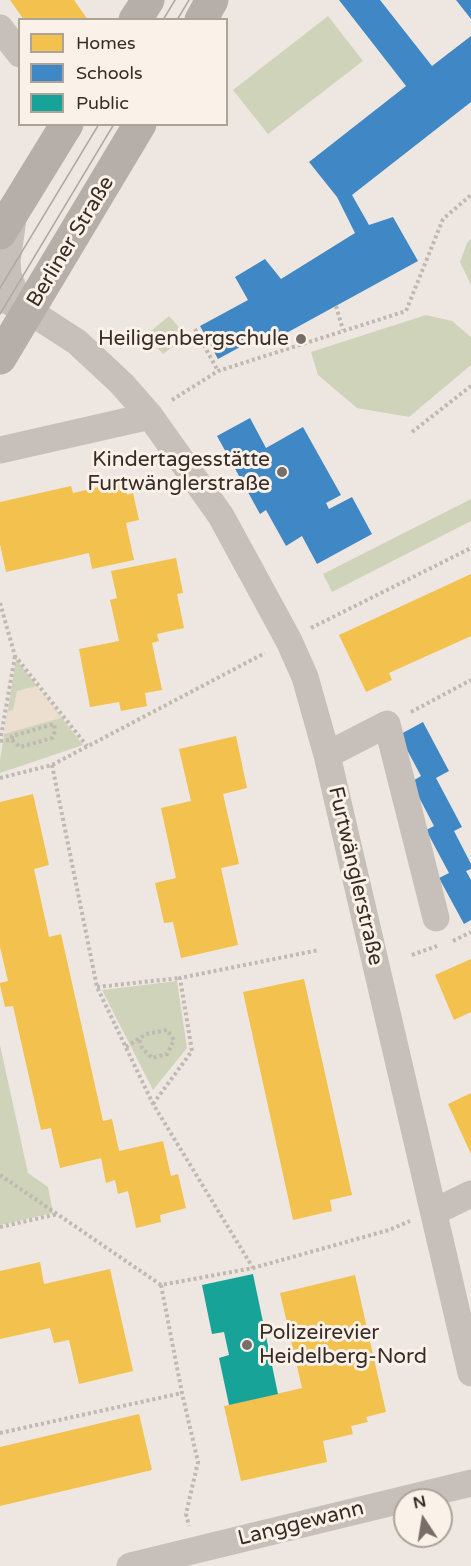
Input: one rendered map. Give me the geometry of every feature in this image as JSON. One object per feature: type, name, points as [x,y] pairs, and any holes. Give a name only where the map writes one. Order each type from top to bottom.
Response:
[{"type":"main road","points":[[136,18],[148,0]]},
{"type":"main road","points":[[202,18],[212,0]]},
{"type":"main road","points":[[7,221],[67,126]]},
{"type":"main road","name":"Berliner Straße","points":[[0,358],[15,305],[139,126]]},
{"type":"street","points":[[0,28],[18,51]]},
{"type":"street","name":"Furtwänglerstraße","points":[[7,221],[7,261],[15,305],[77,342],[122,384],[150,416],[221,516],[305,677],[327,755],[471,1373]]},
{"type":"street","points":[[0,450],[150,416]]},
{"type":"street","points":[[327,755],[387,724],[436,918]]},
{"type":"street","points":[[434,1212],[471,1194]]},
{"type":"street","name":"Langgewann","points":[[130,1566],[471,1483]]},
{"type":"path","points":[[150,416],[218,371],[406,312],[443,219],[471,195]]},
{"type":"path","points":[[336,306],[343,330]]},
{"type":"path","points":[[195,329],[218,371]]},
{"type":"path","points":[[412,432],[471,386]]},
{"type":"path","points":[[0,778],[52,765],[471,548]]},
{"type":"path","points":[[0,603],[15,656],[87,746]]},
{"type":"path","points":[[12,740],[0,742],[15,656]]},
{"type":"path","points":[[387,724],[471,680]]},
{"type":"path","points":[[54,722],[55,731],[52,738],[20,747],[12,740],[12,736],[54,722]]},
{"type":"path","points":[[52,765],[97,987],[153,1104],[253,1268]]},
{"type":"path","points":[[97,987],[125,986],[180,978],[319,950]]},
{"type":"path","points":[[153,1104],[192,1051],[180,978]]},
{"type":"path","points":[[126,1047],[139,1038],[147,1034],[166,1030],[174,1040],[167,1054],[152,1058],[142,1048],[139,1038]]},
{"type":"path","points":[[0,1175],[161,1285],[198,1462],[186,1514],[195,1550]]},
{"type":"path","points":[[161,1285],[253,1268],[389,1230],[434,1212]]},
{"type":"path","points":[[0,1227],[59,1214]]},
{"type":"path","points":[[0,1433],[182,1393]]},
{"type":"green space","points":[[328,16],[363,61],[268,134],[233,90]]},
{"type":"green space","points":[[471,239],[471,285],[460,262],[467,243]]},
{"type":"green space","points":[[426,315],[452,321],[471,337],[471,365],[409,417],[357,408],[318,375],[311,352]]},
{"type":"green space","points":[[169,316],[187,336],[163,354],[146,335]]},
{"type":"green space","points":[[471,499],[471,521],[332,592],[323,574]]},
{"type":"green space","points":[[16,659],[83,745],[0,773],[0,760]]},
{"type":"green space","points":[[177,981],[187,1048],[153,1090],[102,990]]},
{"type":"green space","points":[[0,1045],[28,1173],[48,1187],[53,1213],[0,1225]]},
{"type":"shaded area","points":[[37,686],[61,718],[4,734],[8,711],[13,710],[17,691]]},
{"type":"building: Homes","points":[[10,0],[74,0],[87,18],[23,18]]},
{"type":"building: Homes","points":[[124,481],[127,495],[133,493],[139,520],[126,523],[134,560],[92,569],[89,553],[6,572],[0,544],[0,502],[71,486],[73,493]]},
{"type":"building: Homes","points":[[176,558],[183,593],[177,594],[184,628],[157,634],[159,641],[152,643],[162,690],[145,693],[147,706],[121,711],[119,702],[90,707],[79,649],[119,641],[110,600],[117,598],[111,571]]},
{"type":"building: Homes","points":[[471,574],[471,636],[389,673],[392,680],[366,692],[339,635]]},
{"type":"building: Homes","points":[[236,736],[247,788],[223,794],[239,864],[221,868],[238,945],[181,958],[173,922],[164,923],[155,883],[176,878],[161,808],[191,801],[179,749]]},
{"type":"building: Homes","points":[[33,794],[49,865],[34,869],[49,937],[61,934],[103,1121],[112,1119],[119,1151],[163,1141],[171,1176],[178,1174],[186,1208],[160,1215],[161,1222],[136,1228],[128,1191],[118,1194],[115,1180],[106,1183],[101,1158],[60,1168],[51,1128],[41,1130],[13,1006],[5,1007],[0,985],[8,981],[0,947],[0,802]]},
{"type":"building: Homes","points":[[471,959],[471,1012],[454,1020],[435,975]]},
{"type":"building: Homes","points":[[304,979],[352,1195],[330,1200],[332,1211],[293,1220],[243,992]]},
{"type":"building: Homes","points":[[471,1093],[471,1154],[448,1104]]},
{"type":"building: Homes","points":[[40,1262],[44,1284],[110,1269],[133,1371],[79,1384],[69,1340],[54,1343],[50,1328],[0,1339],[0,1271]]},
{"type":"building: Homes","points":[[355,1275],[386,1412],[366,1417],[368,1422],[351,1426],[353,1434],[323,1441],[327,1462],[241,1481],[224,1406],[302,1388],[280,1293]]},
{"type":"building: Homes","points":[[139,1414],[152,1470],[0,1506],[0,1447]]},
{"type":"building: Schools","points":[[339,0],[380,0],[432,66],[471,36],[471,102],[352,195],[369,225],[393,217],[418,261],[270,342],[266,333],[218,359],[200,326],[248,300],[235,277],[265,259],[281,279],[355,233],[337,197],[309,162],[406,86]]},
{"type":"building: Schools","points":[[456,0],[471,0],[471,19]]},
{"type":"building: Schools","name":"Kindertagesstätte Furtwänglerstraße","points":[[250,418],[266,448],[303,427],[341,495],[326,503],[329,509],[352,497],[372,534],[317,564],[302,536],[286,546],[266,510],[260,514],[217,436]]},
{"type":"building: Schools","points":[[423,722],[449,771],[436,778],[462,827],[454,831],[471,864],[471,869],[466,871],[471,880],[471,920],[464,924],[439,878],[449,873],[426,830],[434,826],[411,782],[421,776],[399,735]]},
{"type":"building: Public","name":"Polizeirevier Heidelberg-Nord","points":[[253,1274],[278,1394],[229,1405],[219,1358],[229,1355],[224,1332],[212,1334],[202,1285]]},
{"type":"tram line","points":[[164,18],[175,0]]},
{"type":"tram line","points":[[178,18],[189,0]]},
{"type":"tram line","points":[[0,288],[98,126]]},
{"type":"tram line","points":[[0,314],[113,126]]},
{"type":"place","name":"Heiligenbergschule","points":[[301,339]]},
{"type":"place","name":"Kindertagesstätte Furtwänglerstraße","points":[[282,472]]},
{"type":"place","name":"Polizeirevier Heidelberg-Nord","points":[[247,1345]]}]
